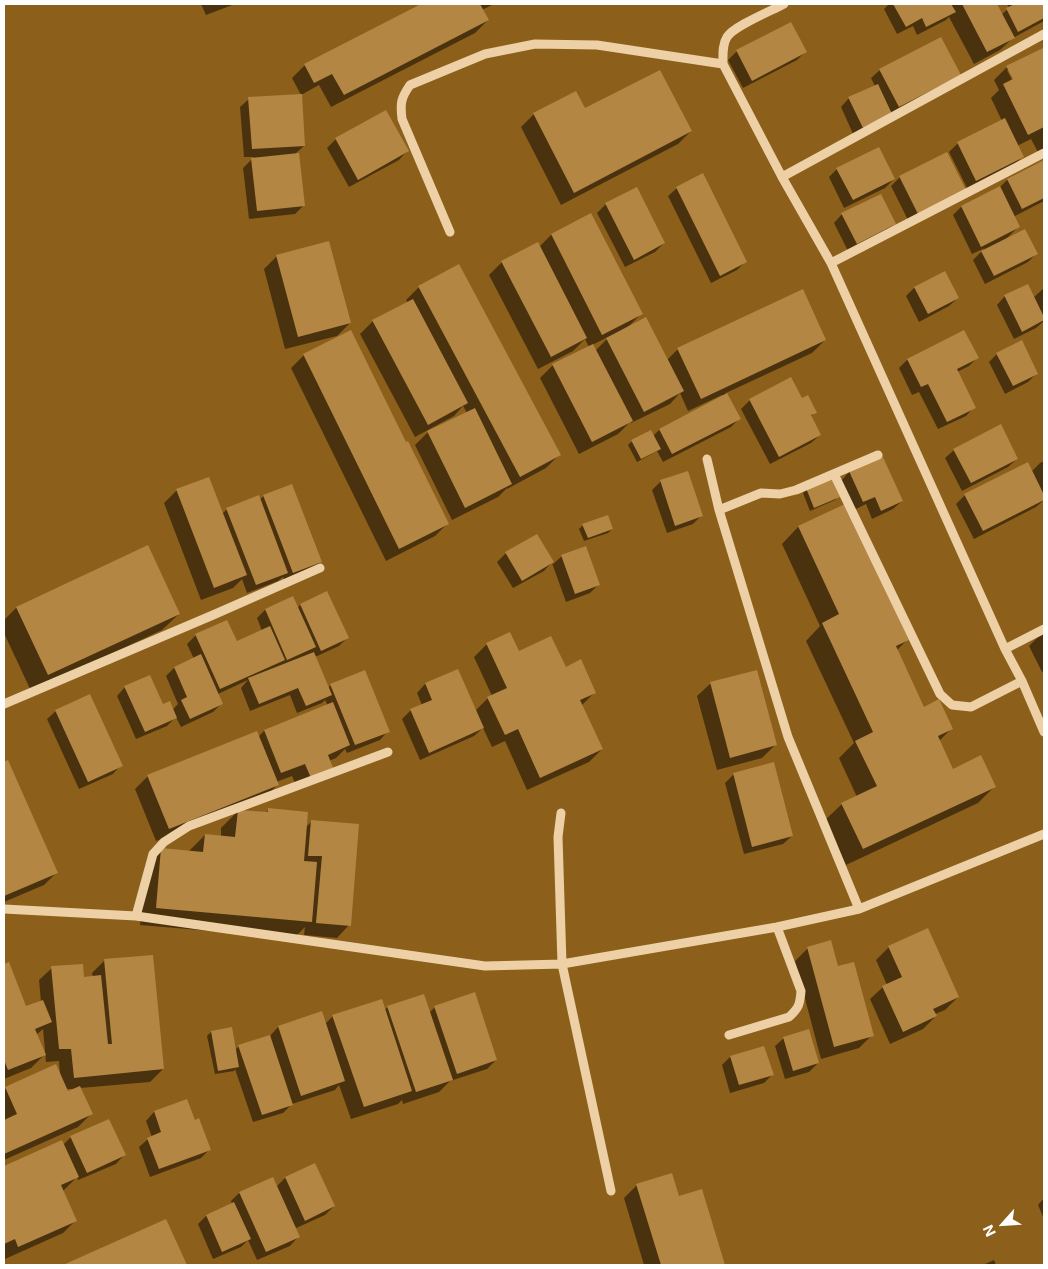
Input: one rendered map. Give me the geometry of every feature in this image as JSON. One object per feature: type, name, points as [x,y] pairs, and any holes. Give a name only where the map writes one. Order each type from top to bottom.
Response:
[{"type":"street","points":[[784,4],[734,30],[727,38],[723,48],[723,64],[782,177],[831,263],[1044,732]]},
{"type":"street","points":[[782,177],[1044,34]]},
{"type":"street","points":[[450,232],[402,119],[400,103],[410,85],[485,54],[535,44],[596,45],[723,64]]},
{"type":"street","points":[[831,263],[1044,153]]},
{"type":"street","points":[[719,510],[761,493],[780,494],[796,490],[878,455]]},
{"type":"street","points":[[707,459],[719,510],[788,737],[859,909]]},
{"type":"street","points":[[834,474],[940,694],[952,705],[971,707],[1022,681]]},
{"type":"street","points":[[4,704],[320,568]]},
{"type":"street","points":[[1006,649],[1044,629]]},
{"type":"street","points":[[136,916],[153,854],[164,842],[190,826],[388,752]]},
{"type":"street","points":[[561,813],[558,838],[562,964],[612,1191]]},
{"type":"street","points":[[4,909],[136,916],[485,966],[562,964],[777,927],[859,909],[1044,834]]},
{"type":"street","points":[[729,1035],[789,1017],[796,1010],[800,1001],[801,991],[777,927]]},
{"type":"building","points":[[421,4],[480,4],[489,20],[344,95],[332,74],[314,83],[304,64]]},
{"type":"building","points":[[893,4],[951,4],[956,12],[926,27],[922,18],[906,27]]},
{"type":"building","points":[[962,4],[997,4],[1015,38],[987,52]]},
{"type":"building","points":[[1015,4],[1044,4],[1044,18],[1018,32],[1006,8]]},
{"type":"building","points":[[791,22],[807,52],[752,81],[736,50]]},
{"type":"building","points":[[941,37],[961,75],[899,107],[879,69]]},
{"type":"building","points":[[1043,48],[1044,127],[1028,135],[1003,84],[1013,79],[1006,66]]},
{"type":"building","points":[[660,70],[692,131],[574,193],[533,113],[576,91],[585,108]]},
{"type":"building","points":[[878,84],[892,114],[863,128],[848,97]]},
{"type":"building","points":[[302,94],[305,146],[252,149],[248,97]]},
{"type":"building","points":[[386,110],[409,151],[358,180],[335,138]]},
{"type":"building","points":[[1005,118],[1024,157],[976,181],[957,142]]},
{"type":"building","points":[[879,147],[895,179],[853,200],[836,168]]},
{"type":"building","points":[[947,152],[967,192],[919,216],[899,176]]},
{"type":"building","points":[[299,153],[305,206],[257,211],[251,158]]},
{"type":"building","points":[[1044,160],[1044,198],[1022,209],[1007,179]]},
{"type":"building","points":[[703,173],[747,262],[720,276],[676,187]]},
{"type":"building","points":[[1000,186],[1020,227],[981,247],[961,206]]},
{"type":"building","points":[[637,187],[665,243],[634,260],[605,203]]},
{"type":"building","points":[[881,194],[896,224],[857,244],[841,213]]},
{"type":"building","points":[[591,213],[643,314],[602,335],[551,234]]},
{"type":"building","points":[[1025,229],[1038,254],[994,276],[981,251]]},
{"type":"building","points":[[329,241],[351,323],[298,337],[276,255]]},
{"type":"building","points":[[538,242],[587,338],[551,357],[501,261]]},
{"type":"building","points":[[459,264],[561,455],[520,477],[418,286]]},
{"type":"building","points":[[945,271],[959,298],[928,314],[914,287]]},
{"type":"building","points":[[1028,284],[1044,320],[1022,332],[1004,295]]},
{"type":"building","points":[[803,289],[826,340],[701,399],[677,348]]},
{"type":"building","points":[[413,299],[468,403],[428,425],[372,320]]},
{"type":"building","points":[[646,317],[684,391],[644,412],[606,338]]},
{"type":"building","points":[[351,330],[449,524],[399,549],[303,354]]},
{"type":"building","points":[[964,330],[979,358],[957,369],[976,408],[947,422],[928,384],[921,387],[907,359]]},
{"type":"building","points":[[1022,340],[1038,374],[1013,386],[996,353]]},
{"type":"building","points":[[593,344],[633,421],[592,442],[552,364]]},
{"type":"building","points":[[791,377],[802,398],[808,395],[817,413],[811,415],[821,435],[779,457],[749,399]]},
{"type":"building","points":[[727,393],[741,419],[672,454],[659,429]]},
{"type":"building","points":[[475,408],[512,484],[465,508],[427,431]]},
{"type":"building","points":[[1001,424],[1018,459],[971,483],[953,449]]},
{"type":"building","points":[[651,430],[661,449],[641,459],[631,440]]},
{"type":"building","points":[[882,455],[903,501],[881,511],[875,497],[863,502],[849,471]]},
{"type":"building","points":[[1028,462],[1044,495],[1044,500],[983,531],[964,494]]},
{"type":"building","points":[[688,471],[703,516],[675,526],[660,480]]},
{"type":"building","points":[[209,477],[247,575],[214,588],[176,489]]},
{"type":"building","points":[[831,477],[840,497],[814,508],[806,488]]},
{"type":"building","points":[[292,484],[322,562],[293,573],[263,495]]},
{"type":"building","points":[[259,495],[288,573],[256,585],[226,508]]},
{"type":"building","points":[[845,504],[909,640],[896,646],[924,707],[939,699],[953,729],[938,736],[953,769],[981,755],[996,787],[863,849],[841,803],[877,786],[855,741],[873,732],[822,623],[839,614],[798,526]]},
{"type":"building","points":[[608,515],[613,529],[588,538],[582,524]]},
{"type":"building","points":[[537,534],[554,562],[522,581],[505,552]]},
{"type":"building","points":[[148,545],[180,614],[48,675],[16,607]]},
{"type":"building","points":[[586,546],[600,585],[575,594],[561,555]]},
{"type":"building","points":[[327,591],[349,638],[321,651],[300,604]]},
{"type":"building","points":[[293,596],[316,647],[287,660],[265,609]]},
{"type":"building","points":[[227,620],[237,641],[270,626],[285,660],[220,689],[195,634]]},
{"type":"building","points":[[510,632],[519,651],[551,636],[566,667],[581,659],[596,693],[580,700],[603,749],[540,778],[518,729],[505,735],[487,697],[507,688],[486,643]]},
{"type":"building","points":[[314,652],[332,695],[306,706],[298,688],[259,704],[248,678]]},
{"type":"building","points":[[201,654],[223,704],[190,719],[181,700],[187,697],[174,667]]},
{"type":"building","points":[[458,669],[484,728],[429,753],[410,709],[432,700],[425,683]]},
{"type":"building","points":[[365,670],[390,732],[355,745],[330,684]]},
{"type":"building","points":[[757,670],[777,745],[730,758],[710,682]]},
{"type":"building","points":[[150,675],[163,704],[170,701],[177,718],[145,732],[124,686]]},
{"type":"building","points":[[90,694],[123,766],[88,782],[55,710]]},
{"type":"building","points":[[333,702],[350,745],[328,755],[334,770],[311,778],[305,764],[281,773],[264,730]]},
{"type":"building","points":[[257,731],[279,785],[169,829],[147,775]]},
{"type":"building","points":[[8,760],[58,873],[4,896],[4,762]]},
{"type":"building","points":[[774,762],[793,836],[752,847],[733,773]]},
{"type":"building","points":[[268,808],[308,812],[304,861],[317,862],[312,922],[156,908],[161,848],[203,852],[205,834],[235,837],[238,810],[268,812]]},
{"type":"building","points":[[311,820],[359,824],[351,926],[316,923],[322,856],[308,856]]},
{"type":"building","points":[[928,928],[959,997],[933,1009],[937,1016],[903,1032],[882,986],[902,977],[888,946]]},
{"type":"building","points":[[831,940],[838,966],[854,962],[874,1036],[834,1047],[807,947]]},
{"type":"building","points":[[153,955],[164,1069],[74,1078],[71,1049],[59,1049],[51,966],[83,964],[84,977],[101,975],[108,1044],[112,1044],[104,959]]},
{"type":"building","points":[[9,962],[26,1006],[43,1000],[52,1022],[35,1029],[46,1055],[8,1070],[4,1060],[4,964]]},
{"type":"building","points":[[475,992],[497,1060],[457,1074],[434,1006]]},
{"type":"building","points":[[424,994],[453,1080],[416,1092],[387,1006]]},
{"type":"building","points":[[382,999],[412,1091],[364,1107],[332,1015]]},
{"type":"building","points":[[322,1011],[345,1081],[301,1096],[278,1026]]},
{"type":"building","points":[[232,1027],[239,1067],[218,1071],[211,1031]]},
{"type":"building","points":[[809,1029],[819,1063],[793,1071],[783,1037]]},
{"type":"building","points":[[270,1035],[293,1105],[262,1115],[238,1045]]},
{"type":"building","points":[[764,1046],[774,1075],[739,1085],[730,1056]]},
{"type":"building","points":[[56,1064],[68,1091],[80,1086],[93,1114],[4,1154],[4,1120],[17,1114],[5,1087]]},
{"type":"building","points":[[187,1099],[195,1120],[199,1118],[211,1150],[159,1169],[147,1138],[161,1132],[154,1111]]},
{"type":"building","points":[[109,1119],[126,1155],[87,1173],[70,1136]]},
{"type":"building","points":[[62,1140],[79,1177],[61,1185],[77,1221],[18,1247],[15,1239],[4,1244],[4,1166]]},
{"type":"building","points":[[315,1163],[335,1206],[305,1221],[285,1177]]},
{"type":"building","points":[[672,1173],[679,1196],[702,1189],[725,1265],[661,1265],[636,1184]]},
{"type":"building","points":[[273,1177],[300,1237],[266,1252],[239,1192]]},
{"type":"building","points":[[234,1202],[251,1239],[222,1252],[206,1215]]},
{"type":"building","points":[[166,1219],[187,1265],[63,1265]]}]
